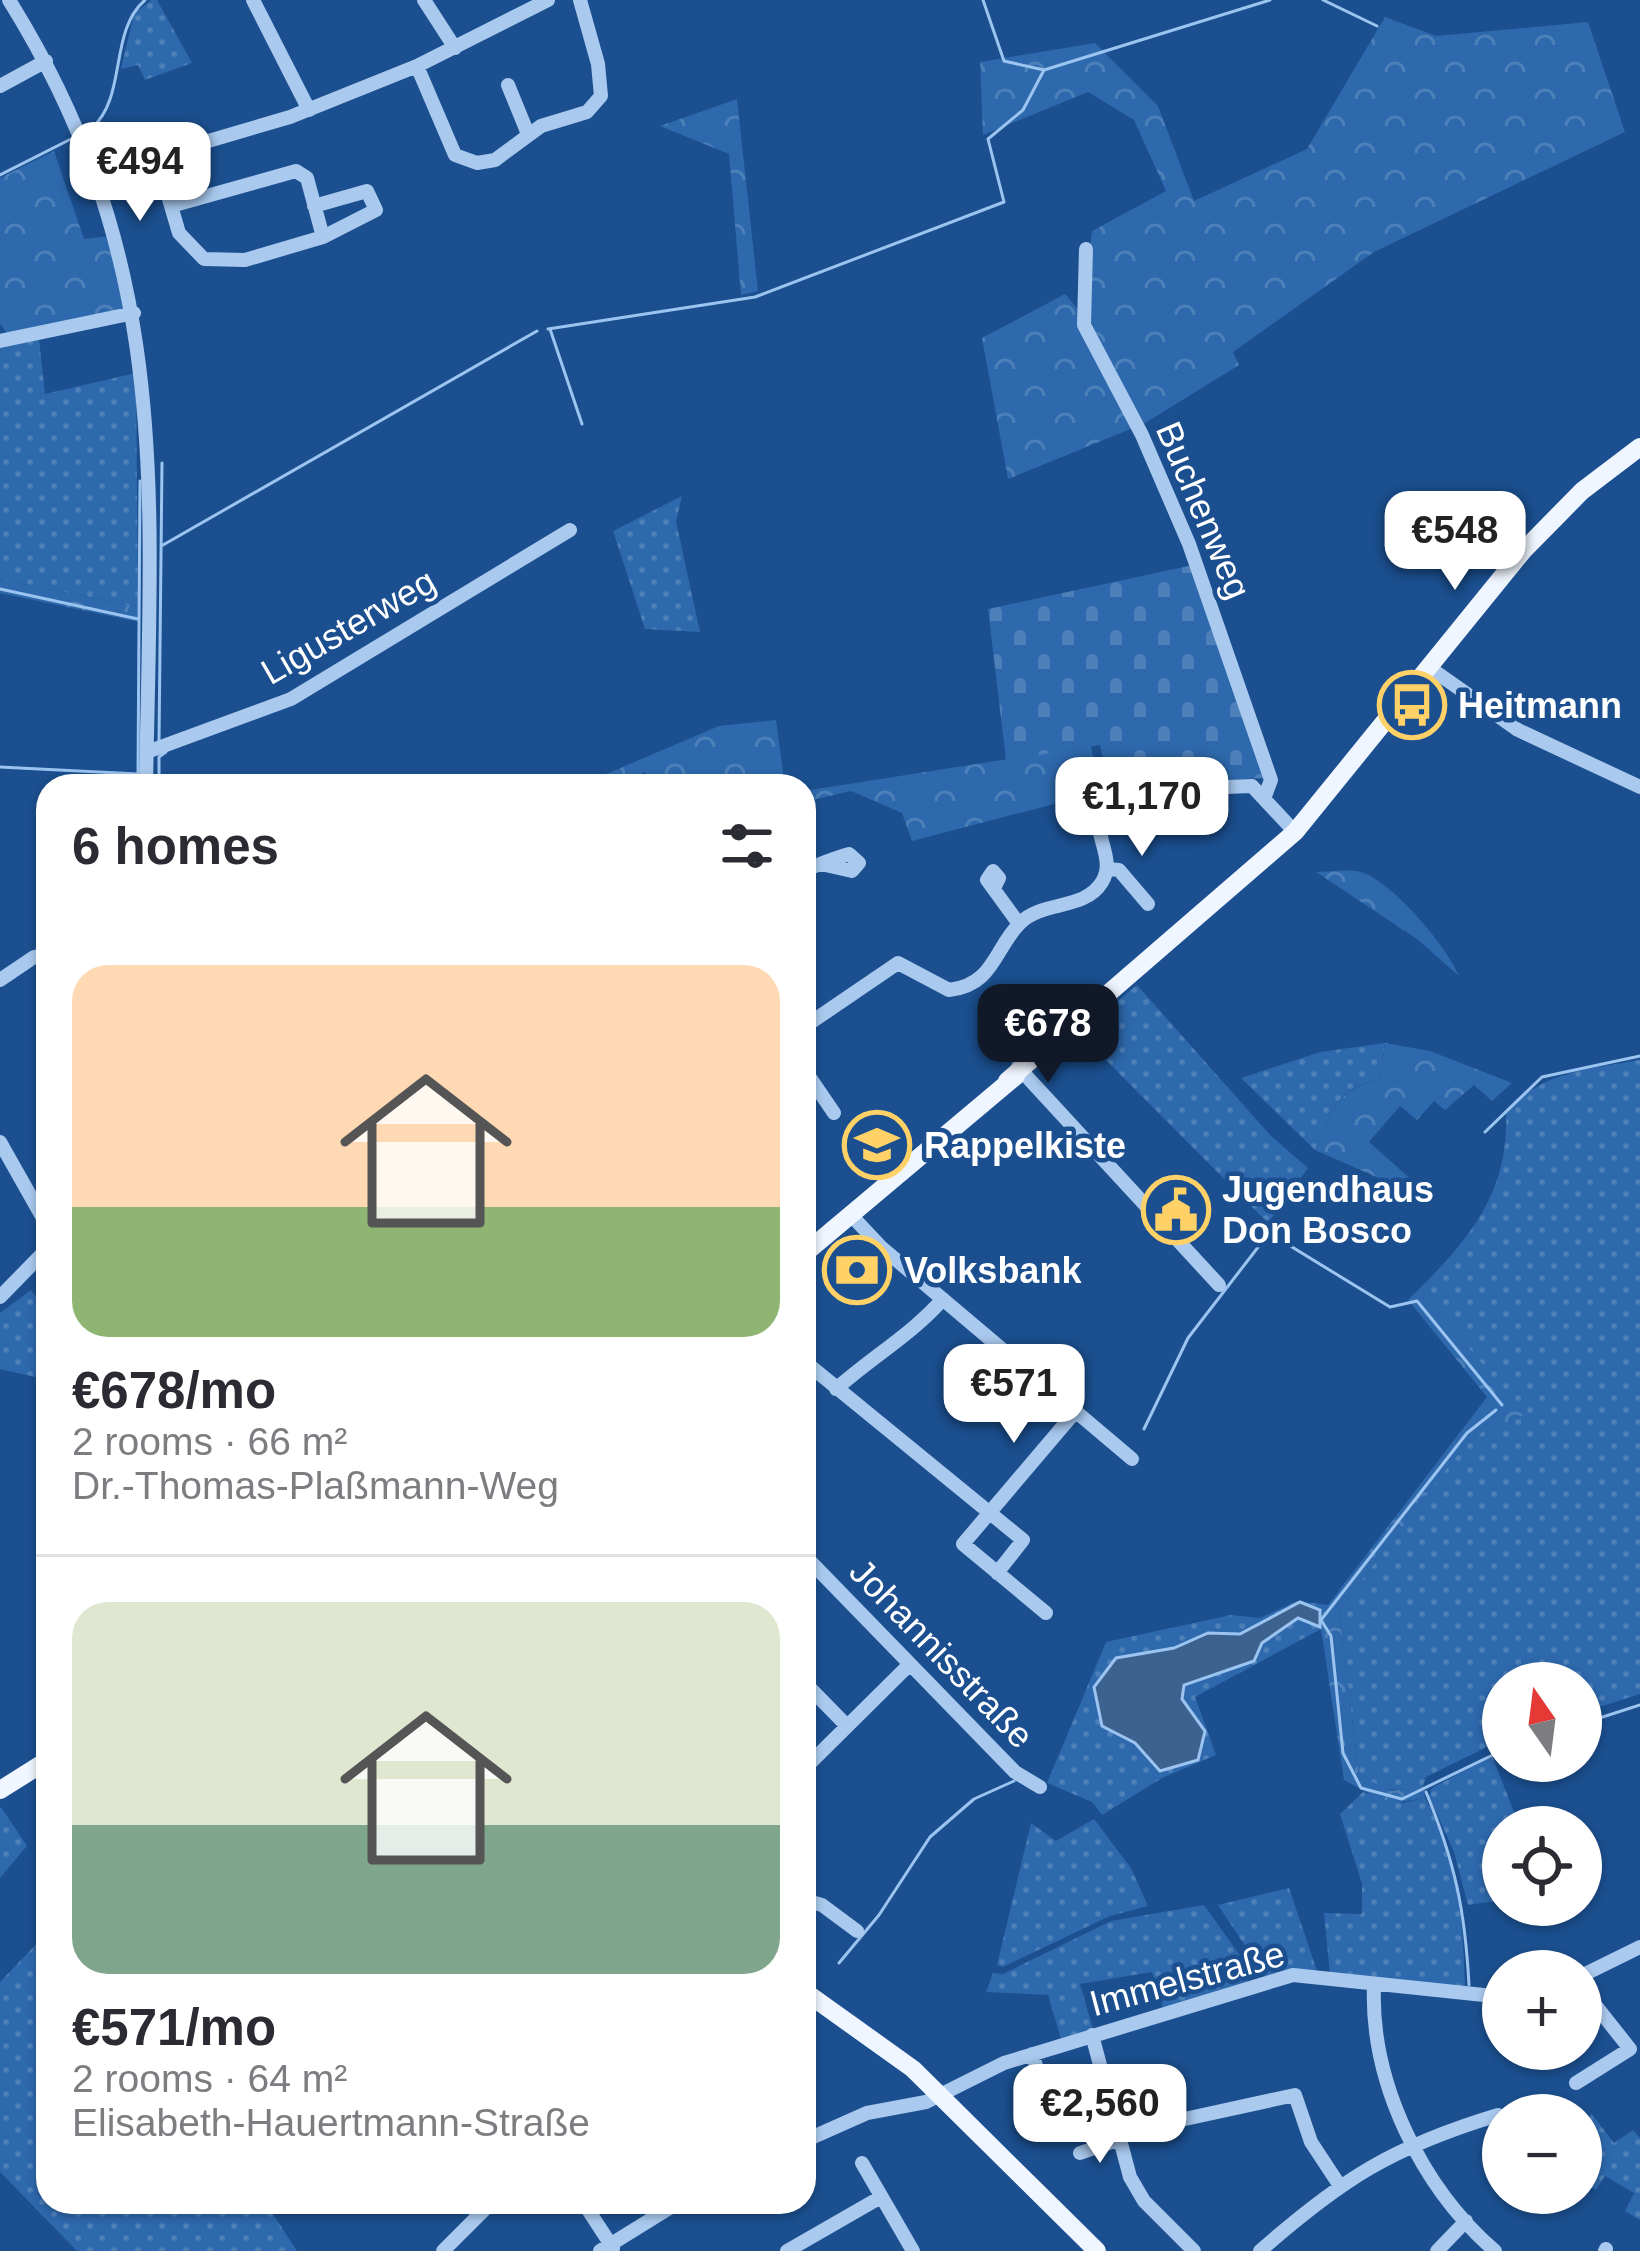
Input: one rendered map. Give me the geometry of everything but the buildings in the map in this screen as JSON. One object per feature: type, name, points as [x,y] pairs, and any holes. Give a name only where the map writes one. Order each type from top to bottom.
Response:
[{"type":"main road","points":[[816,1244],[1295,832],[1551,520],[1640,447]]},
{"type":"main road","points":[[0,1778],[36,1756]]},
{"type":"main road","points":[[0,1790],[36,1768]]},
{"type":"main road","points":[[816,1999],[942,2095],[1097,2251]]},
{"type":"street","points":[[9,0],[46,61],[96,174],[117,234],[134,314],[148,418],[146,774]]},
{"type":"street","points":[[253,0],[309,110]]},
{"type":"street","points":[[424,0],[455,48]]},
{"type":"street","points":[[96,174],[309,110],[417,66],[548,0]]},
{"type":"street","points":[[417,66],[455,155],[488,163],[528,134],[587,112],[601,96],[598,64],[580,0]]},
{"type":"street","points":[[0,86],[46,61]]},
{"type":"street","points":[[508,85],[528,134]]},
{"type":"street","points":[[155,154],[185,242],[204,260],[245,260],[323,237],[376,210],[367,191],[314,206]]},
{"type":"street","points":[[172,206],[296,171],[307,178],[323,237]]},
{"type":"street","name":"Buchenweg","points":[[1086,249],[1084,325],[1142,435],[1203,579],[1271,780],[1265,796]]},
{"type":"street","points":[[0,341],[134,314]]},
{"type":"street","name":"Ligusterweg","points":[[147,752],[291,699],[570,530]]},
{"type":"street","points":[[1430,668],[1518,730],[1640,787]]},
{"type":"street","points":[[816,1019],[898,963],[907,963],[932,986],[950,990],[971,985],[999,959],[1019,924],[1093,894],[1108,869],[1098,818],[1109,798],[1120,791],[1242,784],[1265,796],[1295,832]]},
{"type":"street","points":[[816,866],[821,864]]},
{"type":"street","points":[[1108,869],[1119,870],[1148,904]]},
{"type":"street","points":[[994,888],[1019,924]]},
{"type":"street","points":[[0,980],[36,957]]},
{"type":"street","points":[[1016,1073],[1219,1285]]},
{"type":"street","points":[[816,1087],[834,1113]]},
{"type":"street","points":[[0,1142],[36,1206]]},
{"type":"street","points":[[856,1209],[943,1298],[1132,1459]]},
{"type":"street","points":[[0,1297],[36,1260]]},
{"type":"street","points":[[836,1389],[892,1341],[910,1336],[943,1298]]},
{"type":"street","points":[[816,1372],[1024,1540],[997,1573]]},
{"type":"street","points":[[1046,1613],[963,1544],[1075,1412]]},
{"type":"street","name":"Johannisstraße","points":[[816,1567],[1015,1772],[1040,1787]]},
{"type":"street","points":[[816,1757],[910,1664]]},
{"type":"street","points":[[816,1694],[847,1726]]},
{"type":"street","points":[[816,1903],[857,1931]]},
{"type":"street","points":[[1602,1966],[1640,1947]]},
{"type":"street","name":"Immelstraße","points":[[816,2136],[867,2113],[942,2095],[1032,2054],[1293,1975],[1482,1995]]},
{"type":"street","points":[[1374,1984],[1384,2070],[1412,2143],[1466,2221],[1496,2251]]},
{"type":"street","points":[[1602,2014],[1630,2049],[1602,2067]]},
{"type":"street","points":[[1092,2035],[1117,2137],[1144,2201],[1194,2251]]},
{"type":"street","points":[[1032,2054],[1058,2129]]},
{"type":"street","points":[[1576,2083],[1597,2070]]},
{"type":"street","points":[[1080,2153],[1117,2137],[1294,2095],[1311,2142],[1338,2183]]},
{"type":"street","points":[[1260,2251],[1338,2183],[1412,2143],[1482,2120]]},
{"type":"street","points":[[862,2164],[913,2251]]},
{"type":"street","points":[[787,2251],[881,2198]]},
{"type":"street","points":[[443,2251],[480,2214]]},
{"type":"street","points":[[589,2214],[608,2249],[662,2214]]},
{"type":"street","points":[[1437,2251],[1466,2221]]},
{"type":"green space","points":[[157,0],[192,63],[145,80],[138,65],[121,69],[134,14]]},
{"type":"green space","points":[[1385,17],[1436,36],[1588,22],[1625,132],[1374,252],[1233,352],[1239,365],[1142,425],[1087,324],[1084,309],[1092,231],[1166,191],[1134,120],[1088,92],[983,135],[980,62],[1095,43],[1158,106],[1194,201],[1307,149]]},
{"type":"green space","points":[[737,99],[758,291],[741,295],[729,154],[660,126]]},
{"type":"green space","points":[[54,151],[84,239],[109,236],[124,310],[8,334],[0,324],[0,178]]},
{"type":"green space","points":[[1065,294],[1077,308],[1079,325],[1133,428],[1008,479],[982,338]]},
{"type":"green space","points":[[39,339],[45,394],[136,373],[138,607],[0,579],[0,347]]},
{"type":"green space","points":[[682,496],[676,521],[700,632],[645,629],[613,531]]},
{"type":"green space","points":[[1193,565],[1266,778],[1109,785],[1100,745],[1006,760],[988,609]]},
{"type":"green space","points":[[0,579],[138,607],[139,622],[0,593]]},
{"type":"green space","points":[[776,720],[783,774],[606,774],[719,726]]},
{"type":"green space","points":[[1091,746],[1100,792],[912,841],[902,813],[851,791],[816,799],[816,789]]},
{"type":"green space","points":[[1316,872],[1364,873],[1390,890],[1419,918],[1459,976],[1417,939]]},
{"type":"green space","points":[[1137,985],[1271,1136],[1308,1168],[1268,1223],[1079,1033]]},
{"type":"green space","points":[[1385,1043],[1380,1079],[1344,1096],[1315,1150],[1241,1078],[1320,1052]]},
{"type":"green space","points":[[1385,1043],[1430,1051],[1512,1083],[1492,1101],[1474,1085],[1445,1110],[1434,1101],[1417,1120],[1400,1106],[1369,1142],[1414,1182],[1399,1187],[1315,1150],[1344,1096],[1380,1079]]},
{"type":"green space","points":[[1640,1060],[1640,1694],[1602,1706],[1602,1662],[1482,1662],[1482,1749],[1426,1777],[1423,1786],[1382,1788],[1359,1776],[1339,1610],[1471,1436],[1523,1415],[1420,1288],[1456,1250],[1484,1210],[1501,1166],[1506,1113],[1535,1088],[1584,1070]]},
{"type":"green space","points":[[1420,1288],[1524,1415],[1471,1437],[1339,1610],[1359,1776],[1392,1791],[1423,1786],[1425,1798],[1389,1804],[1344,1780],[1321,1629],[1328,1605],[1487,1397],[1408,1300]]},
{"type":"green space","points":[[31,1290],[36,1297],[36,1377],[0,1369],[0,1313]]},
{"type":"green space","points":[[1297,1601],[1328,1605],[1321,1629],[1195,1697],[1216,1755],[1162,1778],[1102,1815],[1092,1802],[1047,1783],[1106,1642],[1231,1615],[1260,1618]]},
{"type":"green space","points":[[1482,1761],[1482,1782],[1502,1782],[1512,1806],[1482,1806],[1482,1903],[1468,1905],[1454,1852],[1429,1796],[1432,1788]]},
{"type":"green space","points":[[1363,1792],[1403,1803],[1425,1798],[1445,1844],[1457,1890],[1465,1987],[1330,1974],[1324,1913],[1362,1914],[1362,1884],[1340,1814]]},
{"type":"green space","points":[[0,1808],[27,1846],[0,1878]]},
{"type":"green space","points":[[1094,1819],[1131,1868],[1148,1906],[1110,1916],[1003,1967],[997,1965],[1031,1823],[1056,1841]]},
{"type":"green space","points":[[1289,1888],[1317,1971],[1265,1976],[1218,1905]]},
{"type":"green space","points":[[1204,1905],[1251,1971],[1248,1981],[1163,2008],[1152,1972],[1080,1984],[1093,2029],[1061,2039],[1048,1995],[986,1992],[993,1973],[1003,1974],[1111,1921]]},
{"type":"green space","points":[[36,1944],[36,2209],[0,2172],[0,1982]]},
{"type":"green space","points":[[1602,2127],[1614,2143],[1633,2130],[1640,2138],[1640,2220],[1625,2211],[1634,2193],[1605,2176],[1602,2181]]},
{"type":"green space","points":[[41,2214],[273,2214],[297,2251],[77,2251]]},
{"type":"shaded area","points":[[1300,1602],[1320,1610],[1320,1627],[1298,1618],[1262,1643],[1254,1661],[1184,1685],[1182,1699],[1205,1731],[1198,1760],[1160,1771],[1135,1743],[1102,1726],[1094,1687],[1116,1658],[1174,1648],[1208,1633],[1240,1634]]},
{"type":"waterway","points":[[91,129],[110,100],[126,29],[145,0]]},
{"type":"waterway","points":[[983,0],[1004,61],[1044,70],[1270,0]]},
{"type":"waterway","points":[[1323,0],[1377,26]]},
{"type":"waterway","points":[[548,329],[755,297],[1004,202],[988,139],[1023,110],[1044,70]]},
{"type":"waterway","points":[[0,175],[71,139]]},
{"type":"waterway","points":[[550,329],[582,424]]},
{"type":"waterway","points":[[163,545],[537,331]]},
{"type":"waterway","points":[[159,741],[162,463]]},
{"type":"waterway","points":[[0,767],[138,774],[140,481]]},
{"type":"waterway","points":[[0,589],[138,619]]},
{"type":"waterway","points":[[159,774],[159,757],[166,752]]},
{"type":"waterway","points":[[1485,1132],[1542,1077],[1640,1056]]},
{"type":"waterway","points":[[1144,1429],[1188,1338],[1269,1233],[1390,1307],[1417,1301],[1502,1405]]},
{"type":"waterway","points":[[1482,1760],[1402,1799],[1361,1788],[1343,1753],[1331,1636],[1321,1620],[1467,1433],[1496,1410]]},
{"type":"waterway","points":[[1602,1717],[1640,1705]]},
{"type":"waterway","points":[[839,1963],[879,1915],[930,1837],[974,1799],[1014,1781]]},
{"type":"waterway","points":[[1426,1792],[1457,1887],[1469,1985]]},
{"type":"place","name":"Heitmann","points":[[1412,705]]},
{"type":"place","name":"Rappelkiste","points":[[877,1145]]},
{"type":"place","name":"Jugendhaus Don Bosco","points":[[1176,1210]]},
{"type":"place","name":"Volksbank","points":[[857,1270]]}]
